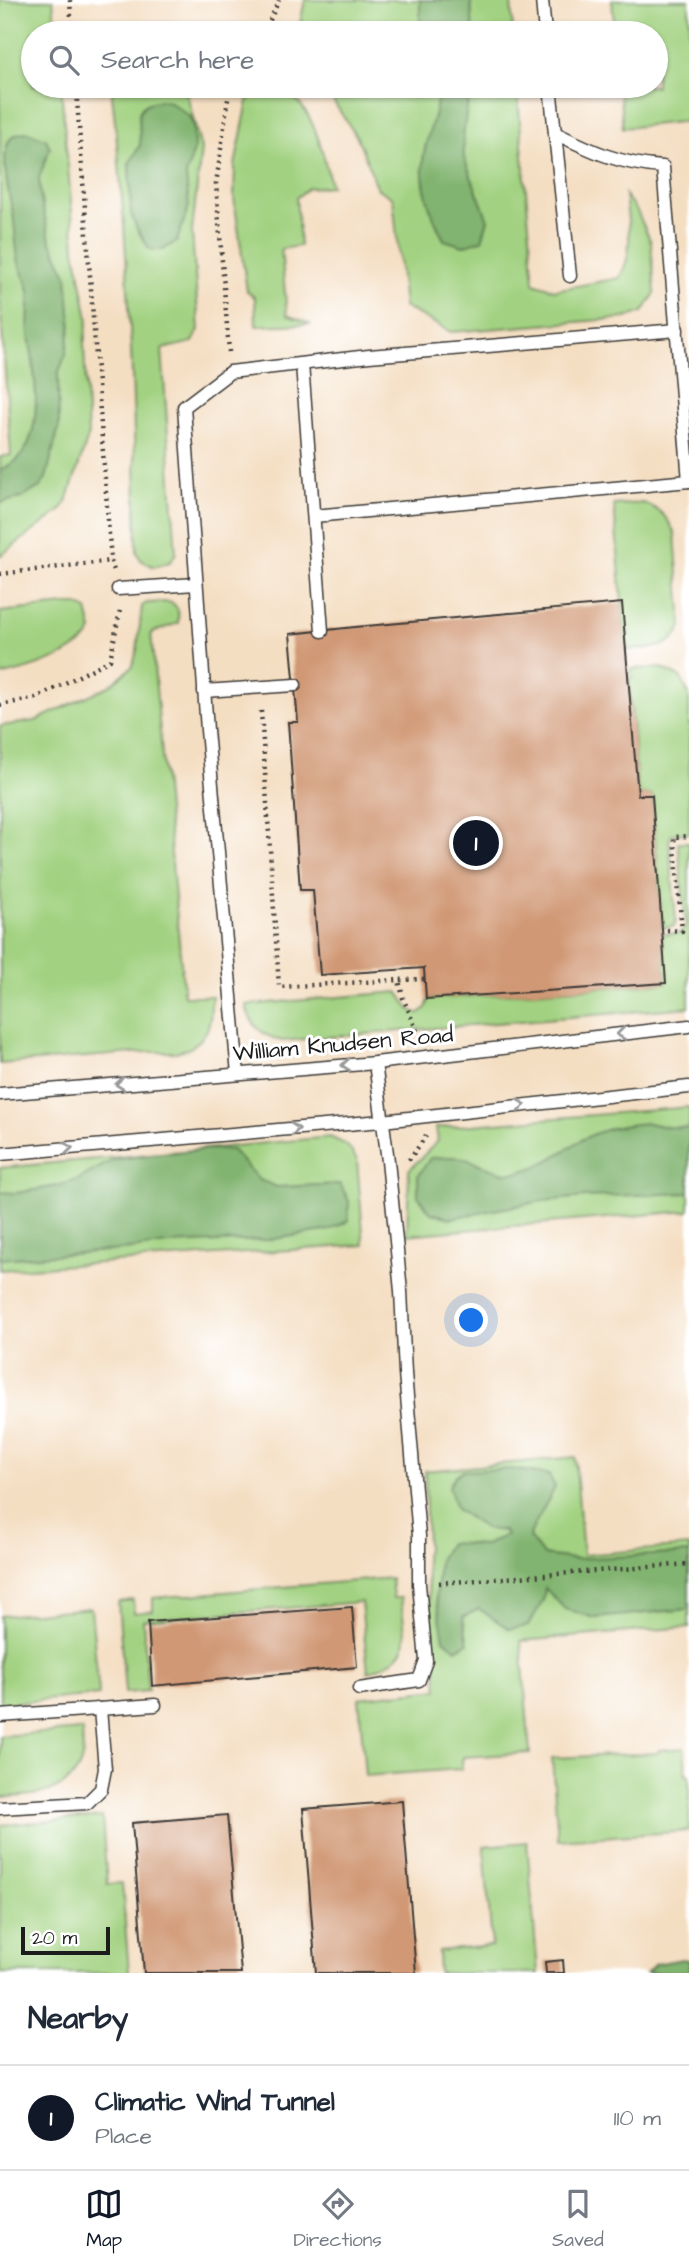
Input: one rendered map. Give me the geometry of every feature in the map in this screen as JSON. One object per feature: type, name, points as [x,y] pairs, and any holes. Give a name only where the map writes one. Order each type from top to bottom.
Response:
[{"type":"lane","points":[[542,0],[544,21]]},
{"type":"lane","points":[[551,98],[570,276]]},
{"type":"lane","points":[[314,516],[689,481],[687,419],[663,167],[638,166],[609,159],[555,133]]},
{"type":"lane","points":[[238,1074],[204,691],[184,407],[230,372],[382,354],[677,330]]},
{"type":"lane","points":[[302,363],[322,631]]},
{"type":"lane","points":[[118,589],[196,584]]},
{"type":"lane","points":[[204,691],[295,685]]},
{"type":"lane","name":"William Knudsen Road","points":[[0,1094],[375,1063],[689,1026]]},
{"type":"lane","points":[[359,1689],[419,1680],[426,1661],[401,1291],[375,1063]]},
{"type":"lane","points":[[0,1154],[382,1121],[689,1087]]},
{"type":"lane","points":[[0,1716],[155,1706]]},
{"type":"lane","points":[[0,1808],[87,1803],[101,1789],[105,1769],[100,1709]]},
{"type":"path","points":[[70,0],[71,21]]},
{"type":"path","points":[[269,21],[279,0]]},
{"type":"path","points":[[0,705],[36,698],[110,660],[121,608],[111,561],[77,98]]},
{"type":"path","points":[[228,98],[216,184],[230,372]]},
{"type":"path","points":[[0,574],[111,561]]},
{"type":"path","points":[[261,711],[279,987],[425,979]]},
{"type":"path","points":[[667,930],[682,931],[674,837],[689,836]]},
{"type":"path","points":[[399,980],[403,998],[417,1031]]},
{"type":"path","points":[[419,1584],[689,1564]]},
{"type":"green space","points":[[0,0],[53,0],[55,21],[21,21],[21,98],[62,98],[75,249],[88,319],[84,343],[88,437],[67,501],[61,510],[0,556],[0,457],[11,455],[0,302]]},
{"type":"green space","points":[[305,0],[511,0],[512,21],[301,21]]},
{"type":"green space","points":[[420,0],[471,0],[472,21],[420,21]]},
{"type":"green space","points":[[612,0],[689,0],[689,121],[623,128],[620,98],[668,98],[668,21],[614,21]]},
{"type":"green space","points":[[112,98],[188,98],[201,149],[192,232],[199,330],[193,342],[162,349],[176,553],[170,562],[154,567],[141,560],[137,553],[130,319]]},
{"type":"green space","points":[[250,98],[293,98],[310,119],[323,153],[331,186],[308,188],[296,198],[300,246],[281,249],[287,315],[311,324],[256,326],[255,298],[247,291],[234,198],[235,165]]},
{"type":"green space","points":[[331,98],[518,98],[534,283],[555,290],[619,278],[629,248],[625,195],[637,211],[651,242],[655,293],[643,312],[626,318],[451,332],[404,307],[393,198],[378,189],[357,137]]},
{"type":"green space","points":[[437,98],[470,98],[463,137],[464,158],[488,220],[482,240],[463,246],[444,240],[432,212],[424,181],[424,151]]},
{"type":"green space","points":[[160,100],[170,102],[189,116],[193,125],[194,150],[186,175],[189,206],[177,241],[163,250],[152,250],[137,229],[131,214],[129,164],[140,145],[139,113],[145,105]]},
{"type":"green space","points":[[27,132],[46,139],[50,148],[39,178],[41,200],[50,240],[67,275],[71,324],[66,354],[58,374],[59,427],[46,478],[40,487],[21,498],[0,503],[0,470],[16,460],[27,447],[35,416],[35,382],[28,329],[29,292],[18,261],[5,167],[9,141],[19,133]]},
{"type":"green space","points":[[643,503],[663,514],[675,534],[682,627],[671,640],[658,647],[626,650],[614,505]]},
{"type":"green space","points":[[168,602],[176,607],[178,623],[151,633],[184,996],[212,996],[207,1030],[190,1048],[176,1052],[0,1064],[0,726],[35,721],[109,686],[132,667],[137,651],[142,606],[147,603]]},
{"type":"green space","points":[[78,605],[87,610],[92,630],[87,639],[52,660],[0,676],[0,612]]},
{"type":"green space","points":[[662,668],[681,678],[689,695],[689,833],[672,834],[669,841],[676,921],[674,926],[662,928],[652,795],[638,795],[629,679],[632,678],[631,669]]},
{"type":"green space","points":[[678,842],[689,842],[689,1007],[282,1041],[258,1029],[248,1012],[246,1005],[398,992],[409,1008],[420,1013],[426,1008],[429,999],[666,983],[662,934],[680,933],[686,927]]},
{"type":"green space","points":[[689,1107],[689,1211],[407,1235],[409,1170],[438,1141],[436,1128]]},
{"type":"green space","points":[[648,1123],[689,1128],[689,1193],[542,1201],[451,1218],[431,1213],[418,1196],[418,1176],[430,1158],[462,1158],[499,1172],[518,1172],[546,1161],[597,1133]]},
{"type":"green space","points":[[330,1137],[347,1145],[357,1160],[364,1245],[0,1270],[0,1168]]},
{"type":"green space","points":[[213,1149],[232,1150],[259,1180],[277,1187],[340,1184],[349,1201],[348,1221],[330,1230],[268,1240],[168,1244],[0,1259],[0,1192],[16,1193],[58,1186],[77,1180],[113,1160]]},
{"type":"green space","points":[[575,1457],[583,1555],[689,1546],[689,1627],[521,1641],[530,1753],[463,1757],[461,1769],[365,1776],[359,1698],[438,1689],[425,1555],[425,1471]]},
{"type":"green space","points":[[512,1469],[549,1475],[555,1487],[529,1537],[543,1555],[575,1559],[689,1553],[689,1609],[595,1618],[565,1609],[545,1588],[543,1601],[528,1626],[509,1629],[479,1609],[463,1617],[468,1643],[456,1649],[444,1639],[436,1596],[439,1560],[449,1543],[485,1545],[506,1535],[504,1531],[486,1529],[456,1509],[449,1486],[462,1471]]},
{"type":"green space","points":[[391,1578],[393,1598],[401,1598],[405,1637],[401,1653],[383,1666],[368,1672],[361,1602],[143,1620],[148,1691],[125,1693],[118,1602],[133,1600],[134,1613],[153,1611],[153,1598]]},
{"type":"green space","points":[[91,1608],[99,1695],[0,1704],[0,1616]]},
{"type":"green space","points":[[82,1730],[82,1758],[78,1770],[70,1779],[49,1791],[0,1797],[0,1736]]},
{"type":"green space","points":[[684,1748],[686,1775],[689,1775],[689,1831],[558,1840],[552,1758],[658,1753],[659,1750]]},
{"type":"green space","points":[[102,1817],[107,1884],[122,1883],[129,1973],[0,1973],[0,1825]]},
{"type":"green space","points":[[527,1842],[538,1973],[439,1973],[438,1951],[492,1946],[484,1846]]},
{"type":"green space","points":[[689,1960],[689,1973],[646,1973],[656,1964]]},
{"type":"building","points":[[622,603],[638,795],[652,795],[666,983],[426,999],[424,968],[320,975],[313,890],[300,890],[288,722],[298,722],[290,634]]},
{"type":"building","points":[[352,1607],[357,1667],[152,1686],[148,1622]]},
{"type":"building","points":[[402,1801],[416,1973],[316,1973],[303,1809]]},
{"type":"building","points":[[227,1815],[241,1973],[144,1973],[132,1823]]},
{"type":"building","points":[[563,1960],[564,1973],[546,1973],[545,1962]]},
{"type":"place","name":"Climatic Wind Tunnel","points":[[476,843]]}]
